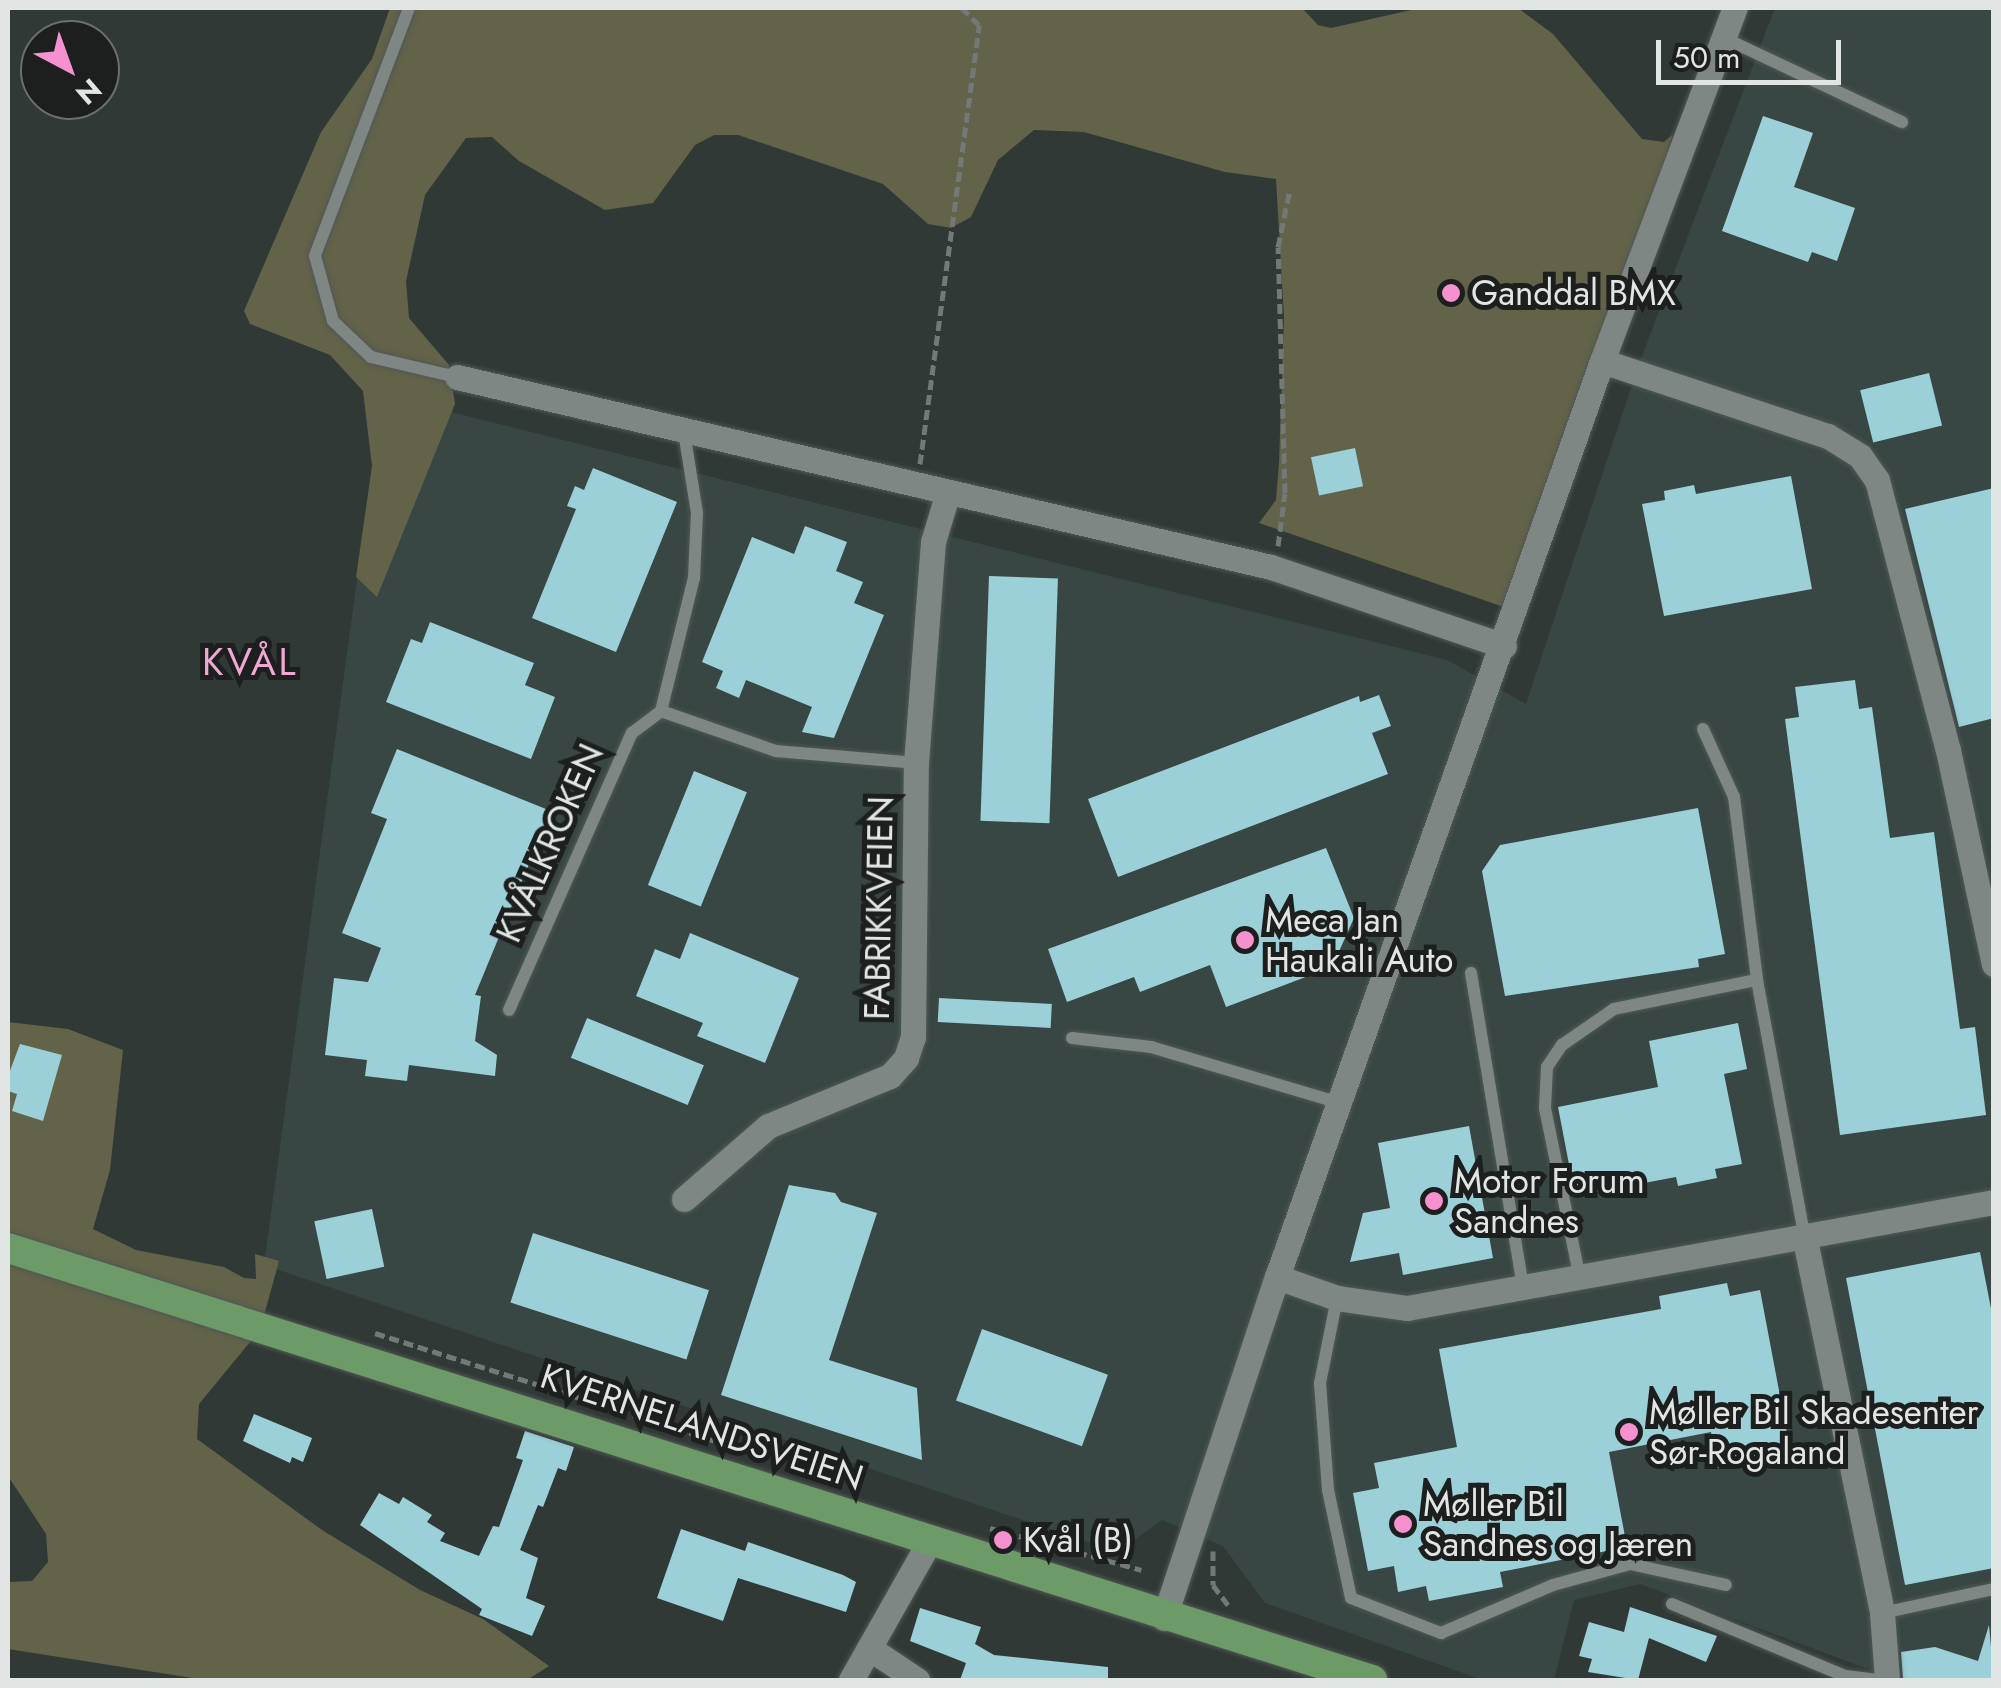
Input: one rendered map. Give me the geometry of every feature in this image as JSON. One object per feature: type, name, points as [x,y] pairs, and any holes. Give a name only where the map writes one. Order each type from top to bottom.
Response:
[{"type":"main road","name":"KVERNELANDSVEIEN","points":[[8,1248],[466,1389],[1164,1618],[1372,1680]]},
{"type":"street","points":[[1164,1618],[1277,1277],[1602,361],[1735,8]]},
{"type":"street","points":[[1602,361],[1828,436],[1860,456],[1882,495],[1948,750],[1994,964]]},
{"type":"street","points":[[457,378],[1270,567],[1504,646]]},
{"type":"street","name":"FABRIKKVEIEN","points":[[684,1198],[768,1126],[890,1076],[906,1058],[912,1037],[916,764],[934,542],[948,492]]},
{"type":"street","points":[[1277,1277],[1337,1298],[1407,1308],[1805,1240],[1994,1202]]},
{"type":"street","points":[[1805,1240],[1882,1613],[1887,1680]]},
{"type":"street","points":[[851,1680],[929,1542]]},
{"type":"street","points":[[870,1648],[916,1680]]},
{"type":"lane","points":[[409,8],[315,256],[333,321],[371,357],[457,378]]},
{"type":"lane","points":[[1724,38],[1902,122]]},
{"type":"lane","points":[[684,432],[697,513],[694,578],[661,710],[776,751],[916,764]]},
{"type":"lane","name":"KVÅLKROKEN","points":[[509,1010],[632,733],[661,710]]},
{"type":"lane","points":[[1703,729],[1734,797],[1757,980],[1805,1240]]},
{"type":"lane","points":[[1471,973],[1523,1290]]},
{"type":"lane","points":[[1580,1279],[1546,1108],[1547,1067],[1562,1045],[1614,1010],[1757,980]]},
{"type":"lane","points":[[1072,1038],[1151,1047],[1340,1104]]},
{"type":"lane","points":[[1337,1298],[1320,1383],[1328,1490],[1350,1598],[1442,1633],[1554,1585],[1630,1564],[1726,1586]]},
{"type":"lane","points":[[1882,1613],[1994,1590]]},
{"type":"lane","points":[[1672,1604],[1845,1676],[1876,1680]]},
{"type":"path","points":[[917,485],[980,25],[962,8]]},
{"type":"path","points":[[1270,567],[1286,493],[1278,247],[1290,189]]},
{"type":"path","points":[[1219,1531],[1213,1585],[1235,1613]]},
{"type":"shaded area","name":"KVÅL","points":[[1775,8],[1993,8],[1993,1680],[1897,1680],[1640,1584],[1574,1600],[1554,1680],[1483,1680],[1265,1603],[1223,1546],[1162,1520],[1118,1552],[264,1265],[382,395],[1447,660],[1526,704],[1639,364]]},
{"type":"green space","points":[[390,8],[1302,8],[1318,25],[1331,28],[1420,8],[1518,8],[1553,34],[1642,139],[1664,142],[1673,134],[1635,256],[1504,607],[1259,523],[1276,500],[1279,463],[1284,317],[1276,179],[1225,172],[1084,132],[1034,130],[998,160],[971,217],[951,228],[928,224],[883,184],[738,135],[714,135],[695,145],[653,203],[605,210],[519,161],[492,137],[466,138],[425,195],[406,281],[409,318],[449,365],[455,404],[377,597],[356,577],[372,466],[363,391],[330,355],[250,324],[244,311],[321,132],[372,59]]},
{"type":"green space","points":[[8,1022],[68,1029],[123,1050],[110,1170],[93,1229],[136,1250],[224,1267],[244,1278],[256,1279],[255,1254],[279,1261],[260,1330],[199,1404],[197,1439],[322,1530],[420,1590],[483,1619],[549,1666],[527,1680],[205,1680],[8,1649],[8,1582],[32,1581],[48,1562],[46,1534],[8,1476]]},
{"type":"building","points":[[1763,116],[1813,133],[1794,187],[1855,208],[1837,261],[1812,252],[1808,262],[1722,231]]},
{"type":"building","points":[[1929,373],[1942,425],[1873,443],[1860,390]]},
{"type":"building","points":[[1355,448],[1363,486],[1319,496],[1311,457]]},
{"type":"building","points":[[593,468],[677,502],[616,652],[532,618],[576,509],[567,506],[575,486],[584,490]]},
{"type":"building","points":[[1791,476],[1812,589],[1664,616],[1642,504],[1665,500],[1664,491],[1694,485],[1696,494]]},
{"type":"building","points":[[1994,488],[1994,718],[1959,727],[1905,509]]},
{"type":"building","points":[[805,526],[847,542],[836,571],[863,582],[854,603],[884,615],[834,738],[802,732],[812,707],[746,680],[739,698],[716,688],[723,671],[702,662],[752,537],[794,554]]},
{"type":"building","points":[[989,576],[1058,578],[1049,823],[980,821]]},
{"type":"building","points":[[430,622],[534,663],[525,685],[555,697],[531,759],[386,702],[411,639],[422,643]]},
{"type":"building","points":[[1855,680],[1859,709],[1872,707],[1890,838],[1934,832],[1960,1029],[1975,1027],[1986,1115],[1840,1135],[1785,719],[1799,717],[1795,687]]},
{"type":"building","points":[[1379,695],[1391,726],[1372,733],[1388,774],[1118,877],[1088,799],[1359,696],[1360,702]]},
{"type":"building","points":[[397,749],[551,811],[475,995],[481,996],[475,1041],[497,1055],[495,1076],[409,1065],[407,1081],[365,1076],[367,1060],[325,1055],[334,978],[368,982],[381,948],[342,933],[387,819],[371,813]]},
{"type":"building","points":[[694,771],[747,792],[701,906],[648,885]]},
{"type":"building","points":[[1698,808],[1725,954],[1698,959],[1699,967],[1505,996],[1482,871],[1500,845]]},
{"type":"building","points":[[1326,848],[1354,918],[1332,967],[1226,1007],[1210,965],[1140,992],[1134,977],[1067,1002],[1048,949]]},
{"type":"building","points":[[690,933],[799,978],[765,1063],[697,1036],[703,1023],[636,996],[655,949],[680,959]]},
{"type":"building","points":[[939,998],[1052,1004],[1051,1028],[938,1022]]},
{"type":"building","points":[[587,1018],[704,1065],[688,1105],[571,1058]]},
{"type":"building","points":[[1738,1023],[1747,1069],[1724,1074],[1742,1164],[1715,1169],[1717,1178],[1678,1186],[1676,1177],[1575,1196],[1558,1107],[1658,1087],[1649,1041]]},
{"type":"building","points":[[20,1044],[62,1055],[43,1121],[12,1111],[17,1094],[8,1091],[8,1076]]},
{"type":"building","points":[[1469,1126],[1493,1258],[1403,1275],[1399,1253],[1350,1262],[1363,1213],[1390,1208],[1378,1143]]},
{"type":"building","points":[[789,1185],[835,1193],[841,1202],[877,1213],[829,1360],[917,1388],[922,1460],[721,1395]]},
{"type":"building","points":[[372,1209],[384,1267],[327,1279],[314,1221]]},
{"type":"building","points":[[533,1233],[709,1290],[686,1360],[510,1302]]},
{"type":"building","points":[[1980,1252],[1994,1324],[1994,1568],[1905,1585],[1846,1278]]},
{"type":"building","points":[[1727,1283],[1730,1296],[1760,1290],[1791,1454],[1718,1468],[1711,1432],[1609,1452],[1627,1547],[1500,1572],[1503,1587],[1429,1601],[1426,1586],[1398,1592],[1394,1566],[1368,1571],[1353,1493],[1379,1488],[1374,1463],[1457,1447],[1439,1349],[1661,1309],[1659,1296]]},
{"type":"building","points":[[982,1329],[1108,1375],[1082,1446],[956,1400]]},
{"type":"building","points":[[254,1414],[312,1438],[303,1462],[292,1457],[290,1463],[243,1441]]},
{"type":"building","points":[[525,1431],[574,1447],[566,1471],[558,1468],[543,1507],[538,1505],[520,1550],[538,1558],[526,1598],[545,1606],[532,1636],[479,1615],[482,1609],[360,1525],[379,1493],[399,1504],[403,1497],[432,1515],[427,1522],[445,1533],[440,1541],[479,1556],[493,1526],[499,1527],[523,1460],[516,1458]]},
{"type":"building","points":[[681,1529],[745,1551],[748,1542],[843,1575],[856,1582],[846,1612],[738,1578],[723,1621],[657,1598]]},
{"type":"building","points":[[1630,1607],[1717,1636],[1706,1662],[1649,1638],[1638,1680],[1588,1672],[1592,1659],[1579,1656],[1589,1622],[1624,1632]]},
{"type":"building","points":[[920,1608],[981,1627],[975,1644],[994,1655],[1108,1667],[1108,1680],[960,1680],[966,1663],[910,1641]]},
{"type":"building","points":[[1989,1625],[1994,1680],[1903,1680],[1901,1652],[1935,1647],[1978,1661]]},
{"type":"place","name":"Ganddal BMX","points":[[1451,293]]},
{"type":"place","name":"Meca Jan Haukali Auto","points":[[1245,940]]},
{"type":"place","name":"Motor Forum Sandnes","points":[[1434,1201]]},
{"type":"place","name":"Møller Bil Skadesenter Sør-Rogaland","points":[[1629,1432]]},
{"type":"place","name":"Møller Bil Sandnes og Jæren","points":[[1403,1524]]},
{"type":"place","name":"Kvål (B)","points":[[1003,1540]]},
{"type":"district","name":"KVÅL","points":[[250,662]]}]
